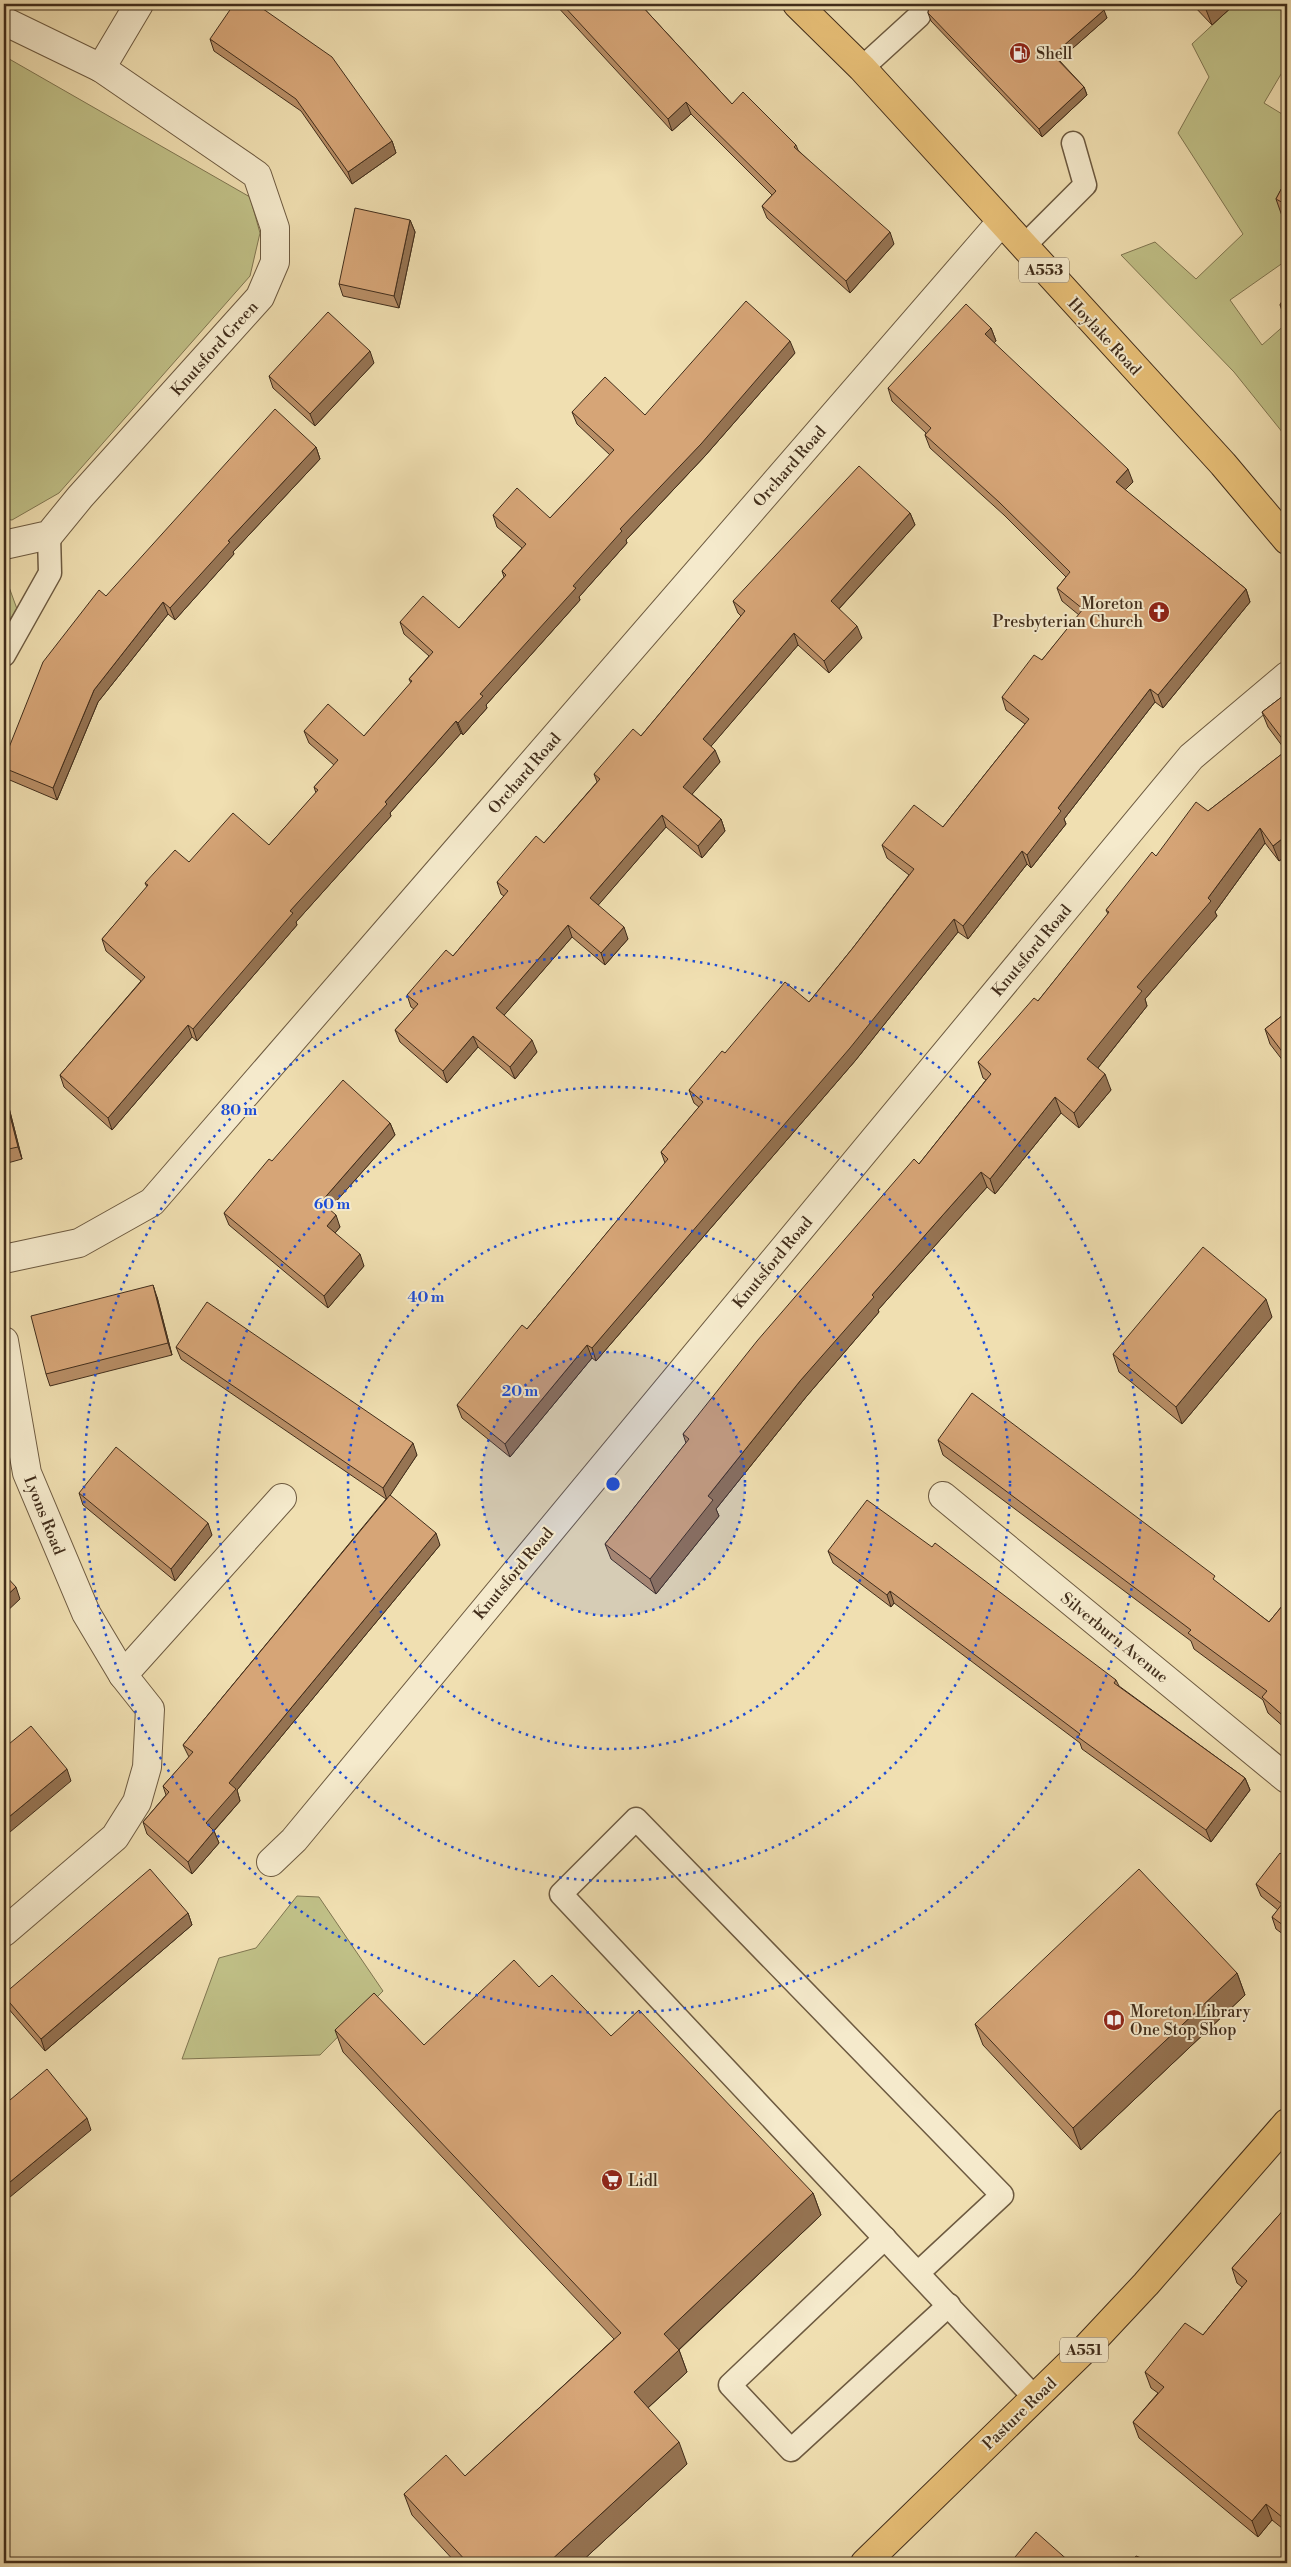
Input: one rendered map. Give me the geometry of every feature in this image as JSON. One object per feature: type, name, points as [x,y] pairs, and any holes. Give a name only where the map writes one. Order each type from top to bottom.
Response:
[{"type":"main road","name":"Hoylake Road","points":[[801,5],[862,68],[1023,247],[1223,464],[1287,540]]},
{"type":"main road","name":"Pasture Road","points":[[865,2563],[1035,2398],[1146,2284],[1287,2123]]},
{"type":"street","points":[[101,68],[139,4]]},
{"type":"street","name":"Knutsford Green","points":[[4,22],[101,68],[257,175],[275,228],[275,262],[260,297],[49,534]]},
{"type":"street","name":"Orchard Road","points":[[4,1259],[79,1243],[152,1202],[1001,222]]},
{"type":"street","points":[[4,545],[49,534]]},
{"type":"street","name":"Knutsford Road","points":[[271,1862],[294,1840],[1191,757],[1287,676]]},
{"type":"street","name":"Lyons Road","points":[[4,1341],[15,1476],[86,1613],[124,1675],[150,1709],[147,1768],[136,1802],[115,1837],[4,1932]]},
{"type":"street","name":"Silverburn Avenue","points":[[943,1496],[1287,1779]]},
{"type":"street","points":[[124,1675],[282,1498]]},
{"type":"lane","points":[[862,68],[919,16]]},
{"type":"lane","points":[[1023,247],[1085,185],[1073,144]]},
{"type":"lane","points":[[4,655],[50,573],[49,534]]},
{"type":"lane","points":[[918,2273],[1002,2195],[636,1820],[561,1894],[1035,2398]]},
{"type":"lane","points":[[885,2238],[730,2385],[792,2450],[949,2305]]},
{"type":"green space","points":[[1235,4],[1287,4],[1287,64],[1264,103],[1287,117],[1287,196],[1282,216],[1287,260],[1230,300],[1262,345],[1287,323],[1287,438],[1234,372],[1121,255],[1155,242],[1196,279],[1243,234],[1178,133],[1209,77],[1192,44]]},
{"type":"green space","points":[[4,56],[250,197],[260,233],[250,276],[59,493],[12,520],[4,519]]},
{"type":"green space","points":[[4,586],[9,587],[17,609],[4,628]]},
{"type":"green space","points":[[297,1896],[319,1897],[383,1991],[320,2055],[182,2059],[219,1958],[256,1948]]},
{"type":"building","points":[[234,4],[256,4],[332,57],[392,141],[348,172],[296,99],[210,39]]},
{"type":"building","points":[[562,4],[640,4],[732,104],[743,92],[796,145],[794,147],[890,232],[846,281],[762,206],[776,191],[686,102],[668,119]]},
{"type":"building","points":[[928,4],[1099,4],[1104,10],[1053,55],[1084,87],[1039,129],[928,13]]},
{"type":"building","points":[[1287,178],[1287,205],[1276,199]]},
{"type":"building","points":[[355,208],[410,220],[394,296],[339,284]]},
{"type":"building","points":[[1287,292],[1287,309],[1280,305]]},
{"type":"building","points":[[746,301],[790,341],[701,444],[620,529],[622,531],[573,586],[576,588],[480,694],[483,696],[458,723],[456,721],[385,802],[387,804],[290,911],[293,913],[193,1029],[188,1025],[108,1118],[60,1075],[145,977],[102,939],[148,885],[145,883],[175,850],[189,862],[233,813],[269,845],[318,790],[314,787],[338,760],[304,731],[328,704],[364,736],[412,681],[409,679],[433,652],[400,622],[423,596],[459,628],[506,575],[502,571],[526,544],[493,515],[517,488],[550,518],[614,450],[572,412],[605,377],[645,415]]},
{"type":"building","points":[[966,304],[991,328],[985,334],[1128,469],[1116,482],[1246,589],[1158,695],[1150,689],[1058,808],[1061,811],[1027,855],[1022,851],[963,926],[954,919],[850,1048],[592,1348],[587,1345],[505,1444],[457,1405],[522,1325],[527,1329],[668,1159],[661,1152],[703,1102],[689,1090],[722,1051],[725,1053],[785,982],[809,1002],[852,949],[914,869],[882,845],[914,805],[943,827],[1029,719],[1002,697],[1034,655],[1042,660],[1083,609],[1057,588],[1070,572],[999,502],[925,435],[931,428],[888,388]]},
{"type":"building","points":[[328,312],[370,351],[310,414],[269,376]]},
{"type":"building","points":[[275,409],[316,447],[228,541],[230,542],[170,608],[163,602],[94,690],[53,788],[4,768],[4,760],[43,662],[99,590],[106,596]]},
{"type":"building","points":[[859,466],[910,513],[831,601],[857,626],[824,661],[794,633],[703,739],[715,750],[683,787],[721,819],[698,846],[662,815],[590,898],[624,927],[601,953],[568,925],[496,1008],[532,1040],[510,1067],[473,1036],[443,1071],[395,1030],[418,1004],[407,995],[446,950],[453,956],[508,891],[497,882],[536,836],[544,843],[600,779],[594,774],[633,729],[641,736],[745,611],[733,601]]},
{"type":"building","points":[[1287,693],[1287,745],[1262,712]]},
{"type":"building","points":[[1287,750],[1287,835],[1273,846],[1260,828],[1208,898],[1211,901],[1137,987],[1142,991],[1087,1059],[1105,1074],[1074,1113],[1055,1097],[990,1179],[981,1172],[872,1295],[874,1297],[800,1381],[708,1496],[713,1500],[650,1579],[605,1544],[689,1439],[683,1434],[757,1341],[914,1159],[919,1164],[991,1074],[978,1062],[1034,998],[1038,1001],[1109,912],[1106,910],[1152,852],[1156,856],[1196,802],[1208,811]]},
{"type":"building","points":[[1287,1012],[1287,1058],[1265,1029]]},
{"type":"building","points":[[343,1080],[390,1123],[321,1202],[336,1215],[327,1226],[360,1254],[324,1296],[224,1213],[269,1159],[272,1161]]},
{"type":"building","points":[[4,1092],[18,1147],[4,1150]]},
{"type":"building","points":[[1203,1247],[1266,1299],[1176,1407],[1113,1354]]},
{"type":"building","points":[[153,1285],[168,1343],[46,1374],[31,1316]]},
{"type":"building","points":[[207,1302],[413,1443],[383,1488],[176,1347]]},
{"type":"building","points":[[972,1393],[1215,1576],[1213,1579],[1269,1622],[1287,1600],[1287,1719],[1262,1697],[1267,1691],[1188,1633],[1191,1630],[938,1440]]},
{"type":"building","points":[[116,1447],[208,1523],[171,1569],[79,1493]]},
{"type":"building","points":[[390,1495],[436,1533],[229,1783],[236,1789],[206,1823],[214,1831],[188,1862],[143,1822],[169,1792],[163,1786],[193,1752],[183,1745]]},
{"type":"building","points":[[867,1500],[932,1547],[935,1543],[1116,1680],[1114,1683],[1245,1778],[1206,1830],[1078,1737],[1080,1734],[890,1591],[887,1595],[828,1551]]},
{"type":"building","points":[[4,1574],[16,1587],[4,1598]]},
{"type":"building","points":[[31,1726],[67,1769],[4,1821],[4,1748]]},
{"type":"building","points":[[1280,1853],[1287,1859],[1287,1928],[1272,1917],[1282,1904],[1256,1884]]},
{"type":"building","points":[[150,1869],[188,1913],[41,2039],[4,1994]]},
{"type":"building","name":"Moreton Library One Stop Shop","points":[[1139,1869],[1237,1973],[1073,2128],[975,2024]]},
{"type":"building","points":[[514,1960],[539,1987],[552,1975],[611,2036],[639,2010],[813,2193],[664,2334],[679,2350],[634,2392],[679,2442],[548,2563],[468,2563],[404,2494],[446,2455],[465,2476],[621,2333],[335,2030],[374,1993],[424,2045]]},
{"type":"building","points":[[47,2069],[87,2118],[4,2187],[4,2105]]},
{"type":"building","points":[[1287,2206],[1287,2521],[1266,2504],[1252,2521],[1133,2422],[1164,2387],[1145,2372],[1185,2323],[1203,2335],[1247,2281],[1232,2268]]},
{"type":"building","points":[[1036,2532],[1071,2563],[1010,2563]]},
{"type":"building","points":[[1136,2556],[1154,2563],[1131,2563]]},
{"type":"place","name":"Shell","points":[[1020,53]]},
{"type":"place","name":"Moreton Presbyterian Church","points":[[1159,612]]},
{"type":"place","name":"Moreton Library One Stop Shop","points":[[1114,2020]]},
{"type":"place","name":"Lidl","points":[[612,2180]]}]
